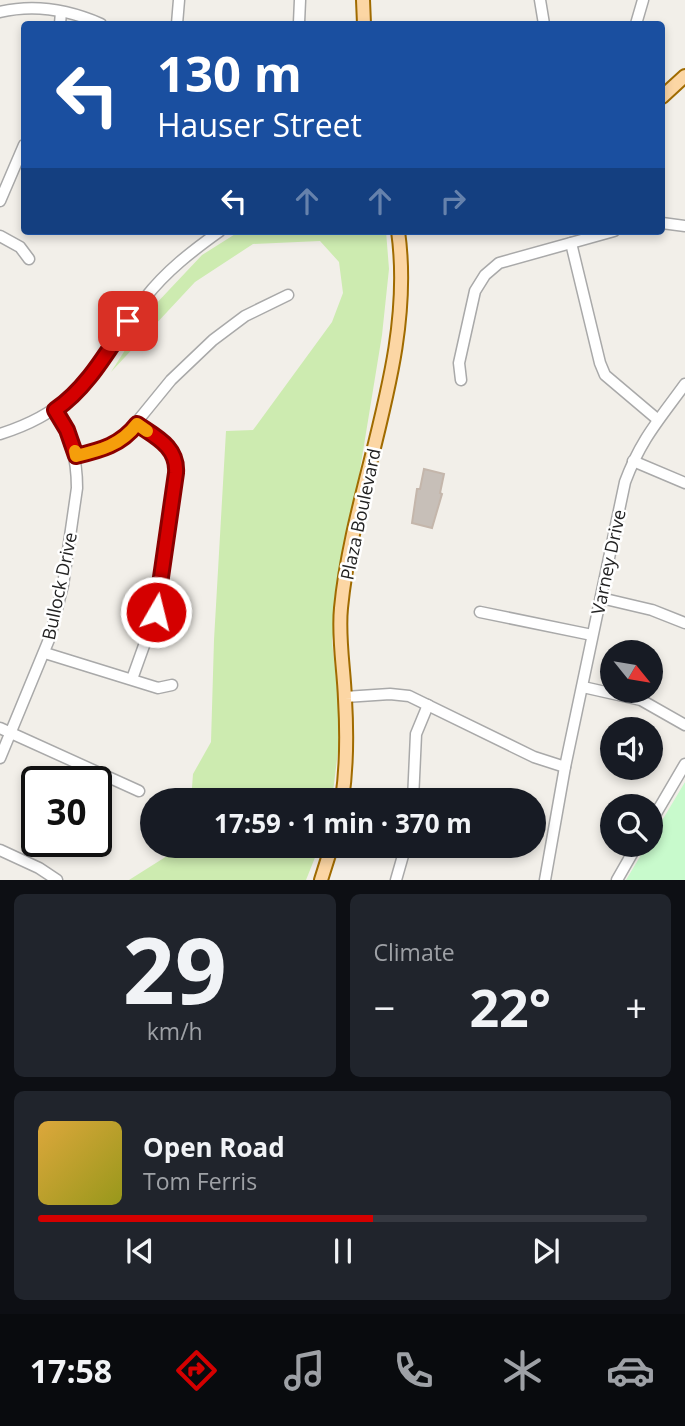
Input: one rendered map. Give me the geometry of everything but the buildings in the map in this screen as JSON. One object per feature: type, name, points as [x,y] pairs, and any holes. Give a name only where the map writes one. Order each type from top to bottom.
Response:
[{"type":"main road","points":[[363,0],[364,21]]},
{"type":"main road","points":[[665,94],[685,77]]},
{"type":"main road","name":"Plaza Boulevard","points":[[343,788],[346,761],[341,610],[400,320],[402,259],[399,235]]},
{"type":"main road","points":[[321,880],[328,858]]},
{"type":"street","points":[[177,21],[179,0]]},
{"type":"street","points":[[299,21],[300,0]]},
{"type":"street","points":[[540,0],[544,21]]},
{"type":"street","points":[[637,21],[643,0]]},
{"type":"street","points":[[0,12],[27,9],[61,12],[91,21]]},
{"type":"street","points":[[60,21],[61,12]]},
{"type":"street","points":[[0,201],[21,152]]},
{"type":"street","points":[[665,223],[685,226]]},
{"type":"street","points":[[0,433],[20,427],[66,402],[86,382],[155,285],[185,257],[215,235]]},
{"type":"street","points":[[461,380],[459,363],[473,297],[485,275],[499,263],[600,235]]},
{"type":"street","points":[[0,236],[20,247],[29,259]]},
{"type":"street","points":[[571,243],[605,375],[657,419]]},
{"type":"street","points":[[76,456],[113,446],[121,440],[171,380],[213,340],[245,316],[288,295]]},
{"type":"street","name":"Varney Drive","points":[[545,880],[565,767],[625,482],[633,461],[657,419],[685,384]]},
{"type":"street","name":"Bullock Drive","points":[[0,758],[45,653],[63,585],[77,488],[76,456],[67,430],[55,410]]},
{"type":"street","points":[[132,679],[156,612],[177,464],[170,448],[137,424]]},
{"type":"street","points":[[633,461],[685,483]]},
{"type":"street","points":[[601,598],[652,610],[685,623]]},
{"type":"street","points":[[480,612],[592,635]]},
{"type":"street","points":[[45,653],[158,688],[172,685]]},
{"type":"street","points":[[583,687],[641,701],[685,725]]},
{"type":"street","points":[[345,697],[390,694],[409,696],[534,757],[565,767]]},
{"type":"street","points":[[414,788],[416,734],[428,705]]},
{"type":"street","points":[[0,728],[139,792]]},
{"type":"street","points":[[663,802],[685,764]]},
{"type":"street","points":[[0,850],[39,868],[57,880]]},
{"type":"street","points":[[617,880],[630,857]]},
{"type":"street","points":[[396,880],[402,858]]},
{"type":"green space","points":[[234,235],[386,235],[389,269],[382,335],[332,641],[341,727],[333,788],[192,788],[193,774],[211,742],[226,431],[253,430],[332,322],[343,293],[339,262],[320,241],[253,244],[195,282],[111,372],[152,308],[202,255]]},
{"type":"green space","points":[[685,782],[685,880],[626,880],[640,857],[663,857],[663,819]]},
{"type":"green space","points":[[164,858],[315,858],[306,880],[129,880]]},
{"type":"slow traffic","points":[[75,451],[76,456],[113,446],[137,424],[147,431]]},
{"type":"route","points":[[128,321],[86,382],[55,410],[67,430],[76,456],[113,446],[137,424],[170,448],[175,456],[176,473],[156,612]]}]
